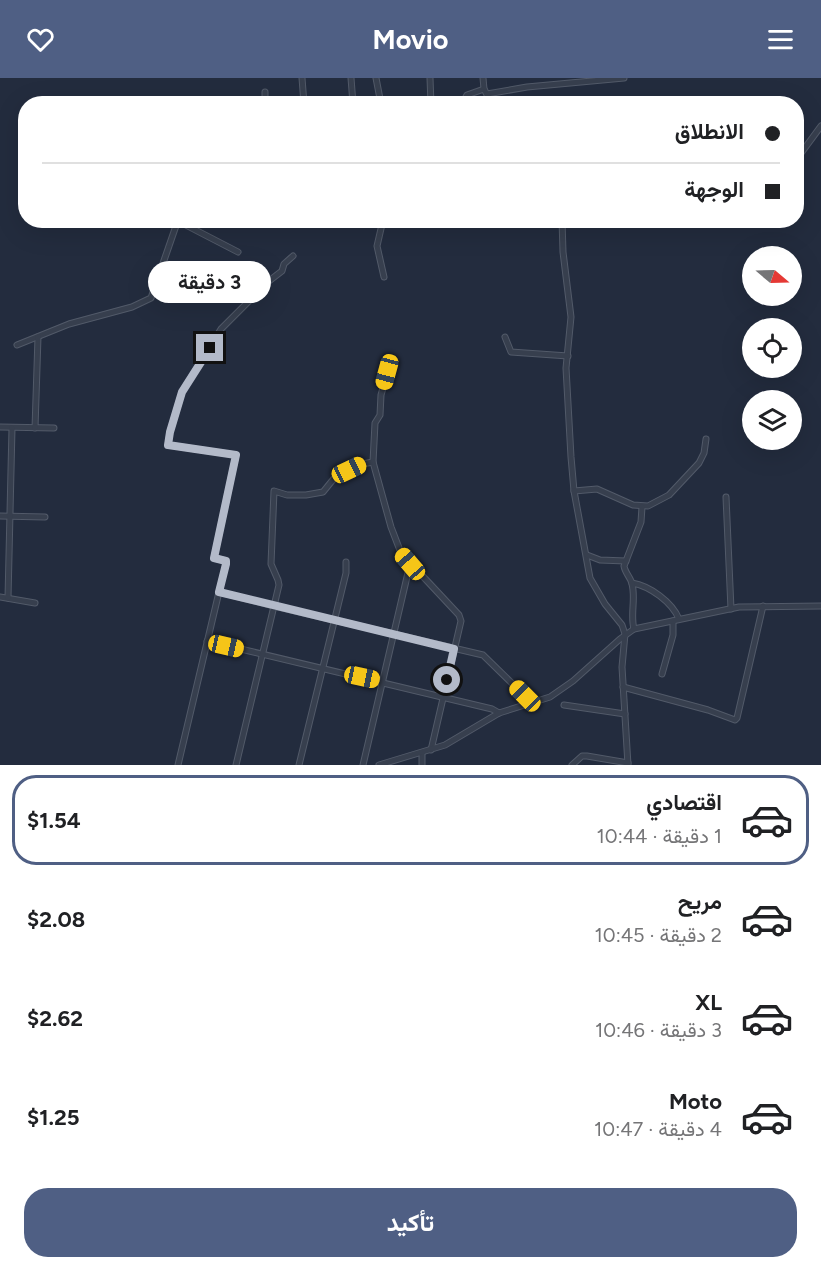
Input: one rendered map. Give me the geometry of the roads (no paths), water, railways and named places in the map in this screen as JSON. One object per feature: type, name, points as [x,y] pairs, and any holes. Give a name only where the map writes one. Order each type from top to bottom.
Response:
[{"type":"street","points":[[302,78],[303,96]]},
{"type":"street","points":[[351,78],[352,96]]},
{"type":"street","points":[[376,78],[379,96]]},
{"type":"street","points":[[430,78],[431,96]]},
{"type":"street","points":[[483,78],[488,96]]},
{"type":"street","points":[[466,96],[486,91],[624,78]]},
{"type":"street","points":[[264,92],[264,96]]},
{"type":"street","points":[[804,149],[821,126]]},
{"type":"street","points":[[17,345],[69,324],[132,307],[151,298],[176,228]]},
{"type":"street","points":[[192,228],[238,252]]},
{"type":"street","points":[[381,228],[377,246],[384,277]]},
{"type":"street","points":[[562,228],[562,252],[571,317],[566,368],[574,491],[590,578],[622,625],[625,634],[623,654],[628,764],[582,756],[572,765]]},
{"type":"street","points":[[178,765],[226,564],[226,561],[214,558],[236,455],[168,445],[170,432],[182,392],[221,329],[282,271],[284,264],[293,256]]},
{"type":"street","points":[[35,428],[38,337]]},
{"type":"street","points":[[505,337],[511,352],[568,356]]},
{"type":"street","points":[[388,370],[381,395],[380,415],[375,423],[373,462],[400,553],[459,615],[461,621],[431,750]]},
{"type":"street","points":[[0,427],[54,428]]},
{"type":"street","points":[[8,598],[12,428]]},
{"type":"street","points":[[574,491],[597,489],[623,502],[642,507],[657,502],[669,495],[699,463],[704,453],[706,439]]},
{"type":"street","points":[[236,765],[279,585],[271,564],[274,491],[287,495],[323,492],[336,476],[362,464],[373,462]]},
{"type":"street","points":[[726,497],[731,609]]},
{"type":"street","points":[[634,629],[632,583],[625,573],[626,561],[641,522],[642,507]]},
{"type":"street","points":[[0,516],[45,517]]},
{"type":"street","points":[[587,555],[600,560],[626,561]]},
{"type":"street","points":[[299,765],[346,573],[346,562]]},
{"type":"street","points":[[363,765],[410,564]]},
{"type":"street","points":[[632,583],[656,591],[676,612],[674,635],[662,674]]},
{"type":"street","points":[[219,592],[483,656],[525,696],[530,704]]},
{"type":"street","points":[[0,597],[35,603]]},
{"type":"street","points":[[624,687],[708,710],[735,720],[763,606]]},
{"type":"street","points":[[379,765],[395,763],[431,750],[458,739],[499,713],[549,697],[634,629],[731,609],[763,606],[821,606]]},
{"type":"street","points":[[207,641],[443,696],[499,713]]},
{"type":"street","points":[[608,651],[623,654]]},
{"type":"street","points":[[564,705],[626,714]]},
{"type":"street","points":[[422,753],[423,765]]}]
